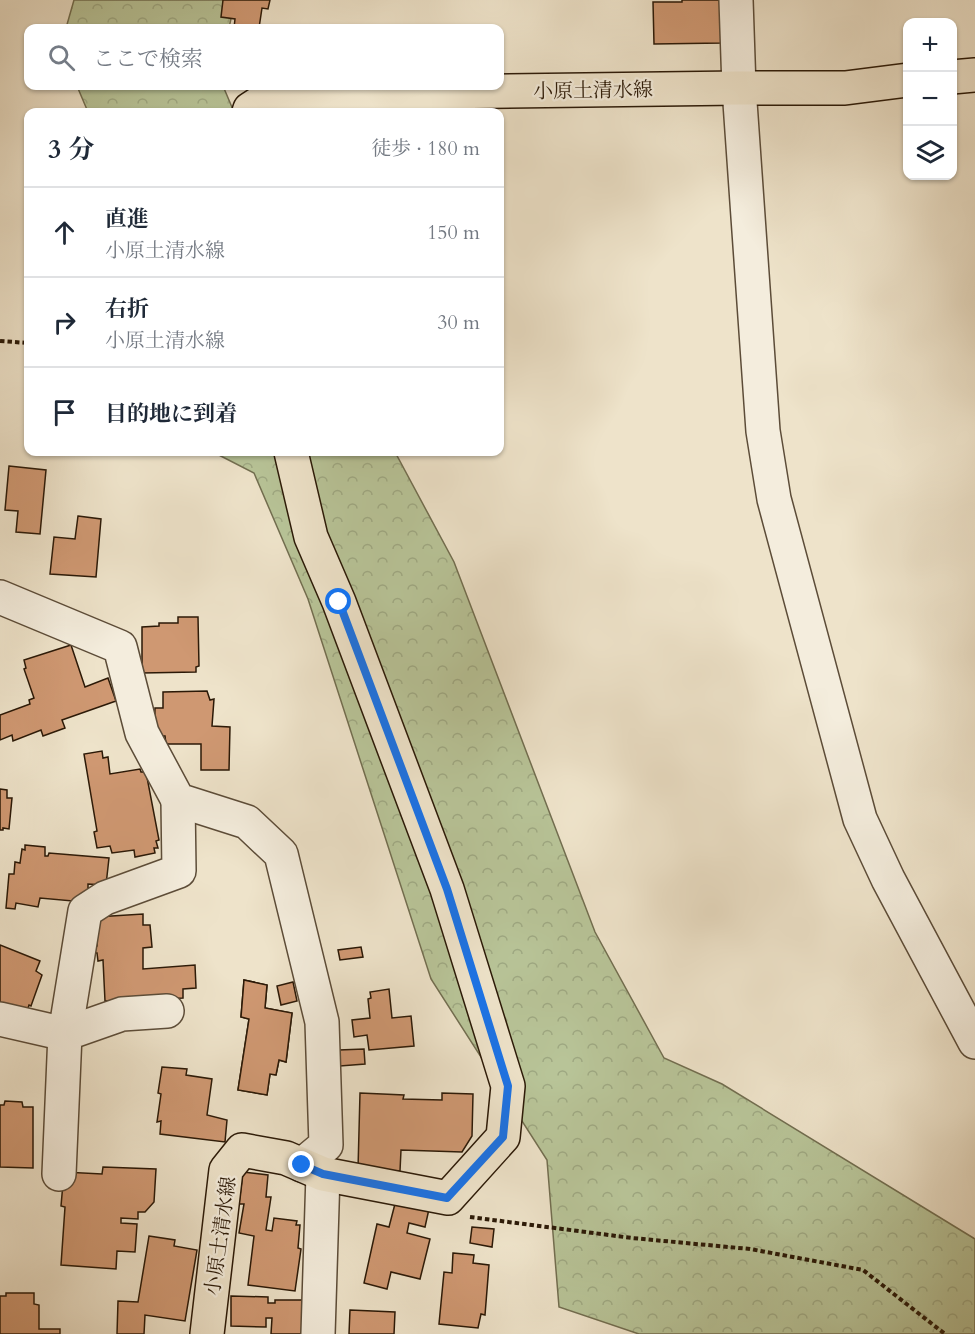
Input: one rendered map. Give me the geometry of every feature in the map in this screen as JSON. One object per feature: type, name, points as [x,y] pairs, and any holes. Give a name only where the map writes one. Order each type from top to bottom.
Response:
[{"type":"main road","points":[[957,76],[975,75]]},
{"type":"main road","name":"小原土清水線","points":[[252,108],[267,98],[286,94],[739,87],[845,88],[903,82]]},
{"type":"main road","points":[[292,456],[311,537],[339,602],[447,889],[508,1086],[503,1137],[447,1198]]},
{"type":"main road","name":"小原土清水線","points":[[207,1334],[226,1170],[243,1150],[286,1158],[313,1170],[447,1198]]},
{"type":"street","points":[[736,0],[739,87],[763,431],[774,500],[860,819],[888,879],[975,1042]]},
{"type":"street","points":[[0,597],[120,647],[142,733],[178,800],[179,872],[105,898],[85,910],[65,1034],[59,1174]]},
{"type":"street","points":[[178,800],[247,822],[281,854],[322,1022],[326,1145],[313,1170],[318,1334]]},
{"type":"street","points":[[0,1019],[65,1034],[122,1014],[167,1011]]},
{"type":"path","points":[[0,341],[24,343]]},
{"type":"path","points":[[447,1198],[445,1214],[632,1238],[750,1249],[863,1270],[945,1334]]},
{"type":"green space","points":[[74,0],[235,0],[230,24],[67,24]]},
{"type":"green space","points":[[79,90],[225,90],[232,108],[86,108]]},
{"type":"green space","points":[[221,456],[397,456],[454,562],[595,932],[664,1058],[722,1084],[975,1239],[975,1334],[639,1334],[559,1307],[547,1160],[431,979],[308,599],[254,473]]},
{"type":"building","points":[[223,0],[270,0],[268,9],[262,8],[260,24],[234,24],[235,19],[221,17]]},
{"type":"building","points":[[682,0],[721,0],[722,43],[654,44],[653,2],[682,2]]},
{"type":"building","points":[[9,466],[46,470],[40,534],[16,532],[18,511],[5,510]]},
{"type":"building","points":[[78,516],[101,519],[96,577],[50,574],[54,537],[75,539]]},
{"type":"building","points":[[178,617],[198,617],[199,666],[196,667],[196,672],[142,673],[142,627],[159,626],[159,623],[178,623]]},
{"type":"building","points":[[71,645],[85,687],[108,678],[116,701],[62,720],[65,728],[43,736],[41,730],[13,741],[12,735],[0,740],[0,715],[30,704],[29,700],[34,698],[24,669],[26,668],[24,660]]},
{"type":"building","points":[[207,691],[210,700],[214,699],[212,726],[230,727],[229,770],[201,770],[201,744],[166,744],[165,736],[154,736],[155,708],[163,708],[163,692]]},
{"type":"building","points":[[102,751],[103,758],[108,757],[110,774],[140,769],[141,772],[146,772],[159,840],[156,841],[158,848],[154,848],[155,853],[135,857],[134,850],[112,853],[110,846],[97,848],[94,832],[97,831],[84,754]]},
{"type":"building","points":[[0,789],[7,790],[7,798],[12,798],[9,829],[3,828],[3,830],[0,830]]},
{"type":"building","points":[[25,845],[45,847],[45,856],[49,853],[109,858],[106,885],[88,884],[90,888],[84,902],[40,898],[38,907],[16,903],[15,909],[6,908],[9,874],[14,874],[15,862],[20,863],[22,849],[25,850]]},
{"type":"building","points":[[143,914],[143,925],[150,925],[152,947],[143,948],[143,969],[195,965],[196,988],[183,989],[183,998],[105,1001],[103,960],[98,961],[97,953],[93,953],[93,947],[97,946],[96,917]]},
{"type":"building","points":[[0,945],[40,961],[36,971],[42,975],[27,1011],[0,1003]]},
{"type":"building","points":[[361,947],[363,957],[340,960],[338,950]]},
{"type":"building","points":[[244,980],[267,985],[265,1008],[292,1013],[286,1062],[279,1060],[276,1075],[270,1074],[267,1095],[238,1090],[249,1019],[241,1017]]},
{"type":"building","points":[[244,980],[267,985],[265,1008],[292,1013],[286,1062],[279,1060],[276,1075],[270,1074],[267,1095],[238,1090],[249,1019],[241,1017]]},
{"type":"building","points":[[293,982],[297,1001],[281,1005],[277,986]]},
{"type":"building","points":[[389,989],[392,1018],[411,1016],[414,1046],[369,1050],[367,1035],[354,1037],[352,1020],[370,1018],[368,999],[371,998],[370,992]]},
{"type":"building","points":[[364,1049],[365,1064],[340,1066],[339,1050]]},
{"type":"building","points":[[162,1067],[187,1069],[186,1075],[212,1079],[207,1115],[227,1120],[225,1142],[160,1134],[161,1121],[157,1122]]},
{"type":"building","points":[[360,1093],[404,1095],[403,1099],[442,1100],[442,1093],[473,1094],[472,1136],[462,1152],[401,1150],[400,1171],[358,1169]]},
{"type":"building","points":[[5,1101],[22,1102],[23,1107],[33,1107],[33,1168],[0,1167],[0,1105],[4,1105]]},
{"type":"building","points":[[103,1167],[156,1169],[154,1202],[145,1212],[138,1212],[138,1219],[121,1218],[121,1223],[137,1224],[135,1252],[117,1251],[116,1269],[61,1265],[65,1207],[61,1206],[64,1172],[102,1174]]},
{"type":"building","points":[[243,1172],[268,1175],[266,1197],[271,1197],[266,1230],[272,1231],[274,1218],[297,1221],[296,1225],[300,1225],[298,1248],[301,1249],[295,1291],[248,1285],[254,1236],[239,1233],[244,1204],[239,1204]]},
{"type":"building","points":[[396,1200],[429,1209],[425,1227],[409,1223],[407,1233],[430,1239],[420,1279],[391,1272],[387,1289],[364,1283],[377,1224],[389,1227]]},
{"type":"building","points":[[472,1227],[494,1229],[492,1247],[470,1243]]},
{"type":"building","points":[[149,1236],[175,1240],[174,1246],[197,1250],[185,1321],[145,1315],[144,1334],[117,1334],[118,1301],[138,1302]]},
{"type":"building","points":[[453,1253],[474,1255],[473,1263],[489,1265],[485,1315],[481,1314],[478,1328],[439,1324],[444,1272],[452,1273]]},
{"type":"building","points":[[6,1293],[34,1293],[34,1304],[39,1305],[39,1329],[60,1329],[60,1334],[0,1334],[0,1296],[6,1296]]},
{"type":"building","points":[[231,1296],[268,1297],[268,1303],[275,1303],[275,1300],[304,1300],[302,1334],[271,1334],[272,1318],[266,1318],[266,1327],[231,1326]]},
{"type":"building","points":[[350,1310],[395,1312],[394,1334],[349,1334]]},
{"type":"route","points":[[302,1165],[323,1174],[447,1198],[503,1137],[508,1086],[447,889],[339,602]]}]
